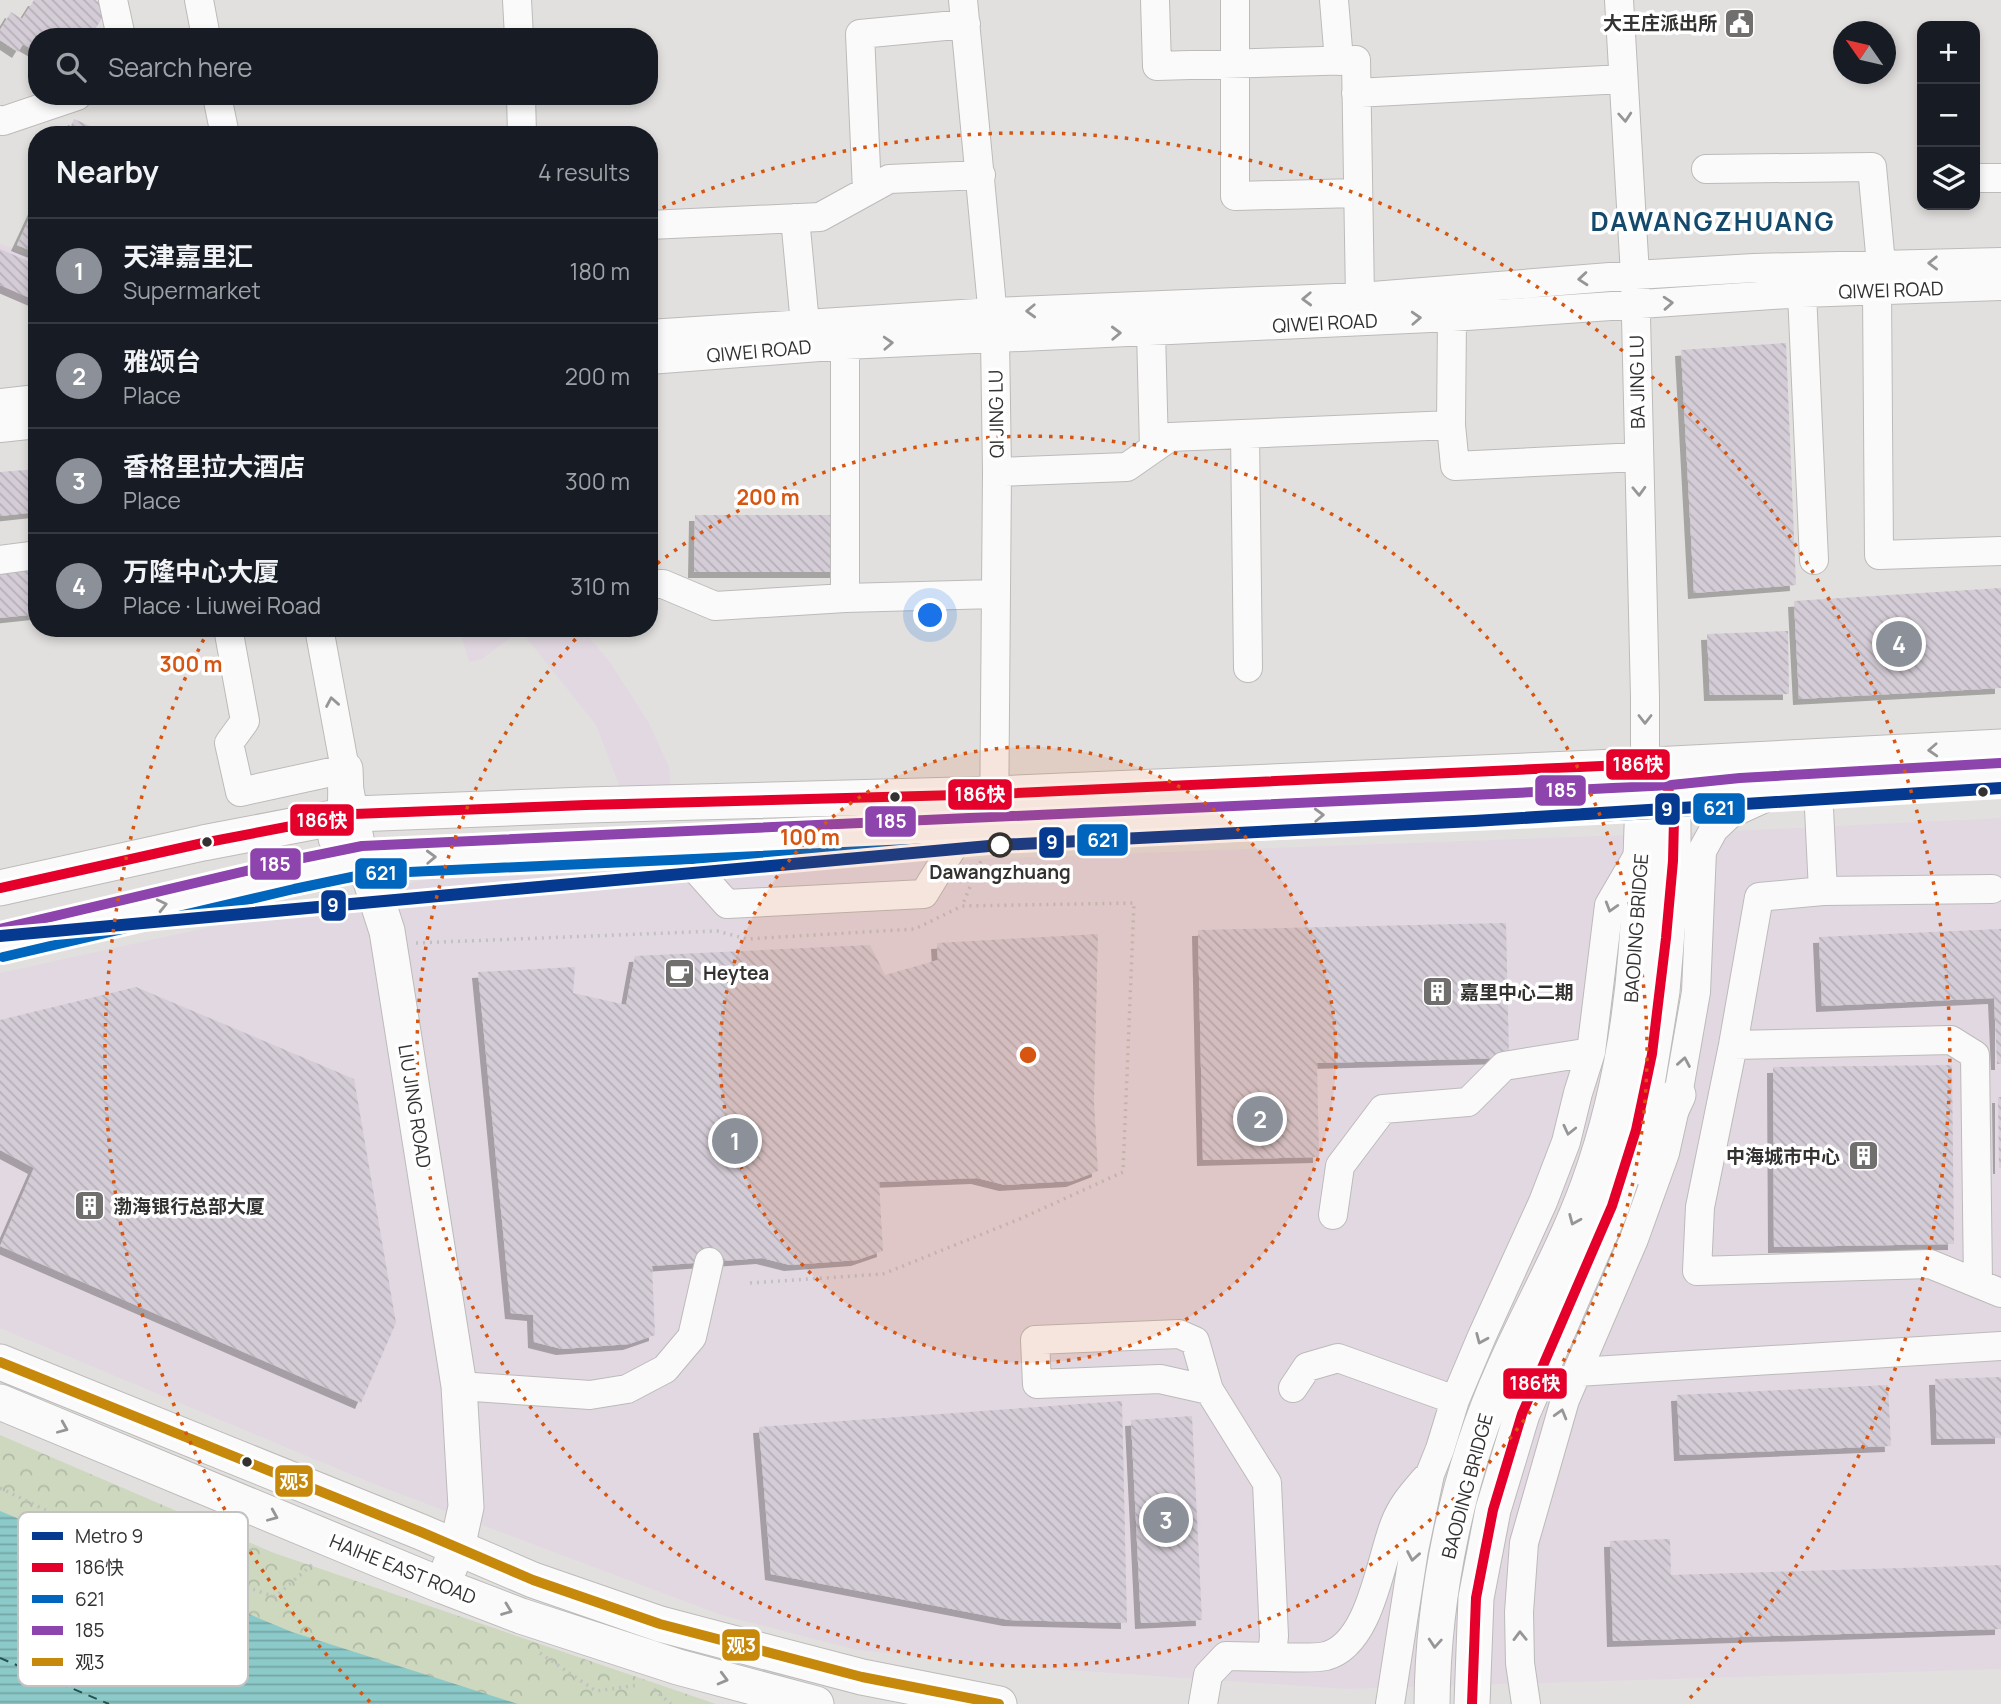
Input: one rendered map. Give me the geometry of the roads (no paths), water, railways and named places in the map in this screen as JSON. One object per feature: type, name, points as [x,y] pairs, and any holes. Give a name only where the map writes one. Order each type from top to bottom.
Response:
[{"type":"main road","points":[[0,888],[203,842],[349,815],[586,805],[995,794],[2001,747]]},
{"type":"main road","points":[[1645,764],[1664,782],[1657,800]]},
{"type":"main road","points":[[290,875],[324,853],[338,836],[349,815],[345,769]]},
{"type":"main road","points":[[0,943],[365,860],[1657,800],[1741,792],[2001,777]]},
{"type":"main road","points":[[1674,861],[1696,827],[1741,792]]},
{"type":"main road","name":"BAODING BRIDGE","points":[[1432,1704],[1436,1632],[1448,1548],[1472,1457],[1504,1370],[1588,1185],[1607,1121],[1606,1056],[1636,953],[1642,847],[1657,800]]},
{"type":"main road","name":"BAODING BRIDGE","points":[[1472,1704],[1476,1598],[1493,1510],[1522,1414],[1612,1206],[1648,1133],[1646,1090],[1662,991],[1674,861],[1657,800]]},
{"type":"main road","name":"LIU JING ROAD","points":[[365,860],[387,931],[459,1386],[466,1507],[457,1548],[443,1586]]},
{"type":"main road","points":[[1648,1133],[1678,1095]]},
{"type":"main road","name":"HAIHE EAST ROAD","points":[[0,1362],[533,1580],[660,1624],[862,1677],[999,1704]]},
{"type":"main road","name":"HAIHE EAST ROAD","points":[[0,1402],[443,1586],[522,1616],[678,1667],[816,1704]]},
{"type":"street","points":[[113,0],[119,28]]},
{"type":"street","points":[[199,0],[204,28]]},
{"type":"street","points":[[517,0],[519,28]]},
{"type":"street","points":[[1155,0],[1157,66],[1356,60],[1360,297]]},
{"type":"street","points":[[1235,0],[1235,196],[1357,193]]},
{"type":"street","points":[[1334,0],[1339,61]]},
{"type":"street","name":"BA JING LU","points":[[1619,0],[1635,275],[1646,696],[1645,764]]},
{"type":"street","points":[[867,191],[860,34],[965,12]]},
{"type":"street","name":"QI JING LU","points":[[965,12],[994,325],[997,472],[995,794],[978,831]]},
{"type":"street","points":[[1356,93],[1623,79]]},
{"type":"street","points":[[0,120],[50,105]]},
{"type":"street","points":[[219,105],[223,126]]},
{"type":"street","points":[[521,105],[522,126]]},
{"type":"street","points":[[1706,169],[1872,167],[1879,277],[1880,555],[2001,551]]},
{"type":"street","points":[[658,225],[821,217],[889,179],[981,175]]},
{"type":"street","points":[[1980,178],[2001,177]]},
{"type":"street","points":[[796,218],[805,324]]},
{"type":"street","name":"QIWEI ROAD","points":[[658,333],[805,324],[994,325],[1151,331],[1452,317],[1802,293],[1879,277],[2001,262]]},
{"type":"street","name":"QIWEI ROAD","points":[[658,359],[845,345],[994,325],[1754,268],[2001,286]]},
{"type":"street","points":[[1802,293],[1814,560]]},
{"type":"street","points":[[1452,317],[1451,425],[1455,466],[1638,457]]},
{"type":"street","points":[[1151,331],[1154,448]]},
{"type":"street","points":[[845,345],[845,598]]},
{"type":"street","points":[[0,404],[28,400]]},
{"type":"street","points":[[0,428],[28,425]]},
{"type":"street","points":[[997,472],[1127,467],[1170,437],[1451,425]]},
{"type":"street","points":[[1245,434],[1248,668]]},
{"type":"street","points":[[0,560],[28,556]]},
{"type":"street","points":[[658,583],[663,583],[715,606],[845,598],[996,594]]},
{"type":"street","points":[[230,637],[245,721],[229,743],[240,792],[345,769],[321,637]]},
{"type":"street","points":[[1526,1704],[1520,1663],[1519,1612],[1524,1543],[1565,1400],[1634,1239],[1665,1153],[1696,992],[1702,851],[1714,829],[1730,814],[1801,788],[1823,891]]},
{"type":"street","name":"LIU JING ROAD","points":[[349,815],[365,860]]},
{"type":"street","points":[[676,847],[727,904],[923,894],[978,831]]},
{"type":"street","points":[[1733,1045],[1951,1040],[1975,1055],[1990,1288],[1930,1264],[1697,1271],[1700,1207],[1733,1045],[1759,897],[1823,891],[1992,889]]},
{"type":"street","points":[[1334,1214],[1340,1166],[1382,1110],[1468,1102],[1504,1066],[1606,1056]]},
{"type":"street","points":[[1390,1704],[1412,1563],[1430,1474],[1455,1400],[1544,1202],[1566,1142],[1578,1093],[1606,1056]]},
{"type":"street","points":[[459,1386],[590,1395],[627,1389],[665,1369],[692,1336],[709,1262]]},
{"type":"street","points":[[1209,1390],[1160,1379],[1037,1384],[1035,1340],[1179,1334],[1195,1340],[1209,1390],[1267,1483],[1274,1636],[1272,1657]]},
{"type":"street","points":[[1577,1372],[2001,1346]]},
{"type":"street","points":[[1293,1388],[1307,1367],[1338,1358],[1455,1400]]},
{"type":"street","points":[[1203,1704],[1209,1675],[1226,1656],[1326,1656],[1347,1645],[1365,1616],[1395,1523],[1407,1499],[1430,1474]]},
{"type":"water","points":[[0,1511],[18,1518],[18,1686],[248,1686],[248,1614],[292,1632],[518,1704],[0,1704]]},
{"type":"metro line","name":"9","points":[[0,936],[1000,845],[1474,821],[2001,788]]},
{"type":"place","name":"大王庄派出所","points":[[1740,23]]},
{"type":"place","name":"万隆中心大厦","points":[[1899,644]]},
{"type":"place","name":"Dawangzhuang","points":[[1000,845]]},
{"type":"place","name":"Heytea","points":[[680,973]]},
{"type":"place","name":"嘉里中心二期","points":[[1437,992]]},
{"type":"place","name":"雅颂台","points":[[1260,1119]]},
{"type":"place","name":"天津嘉里汇","points":[[735,1141]]},
{"type":"place","name":"中海城市中心","points":[[1863,1156]]},
{"type":"place","name":"渤海银行总部大厦","points":[[90,1206]]},
{"type":"place","name":"香格里拉大酒店","points":[[1166,1520]]},
{"type":"district","name":"DAWANGZHUANG","points":[[1713,221]]}]
